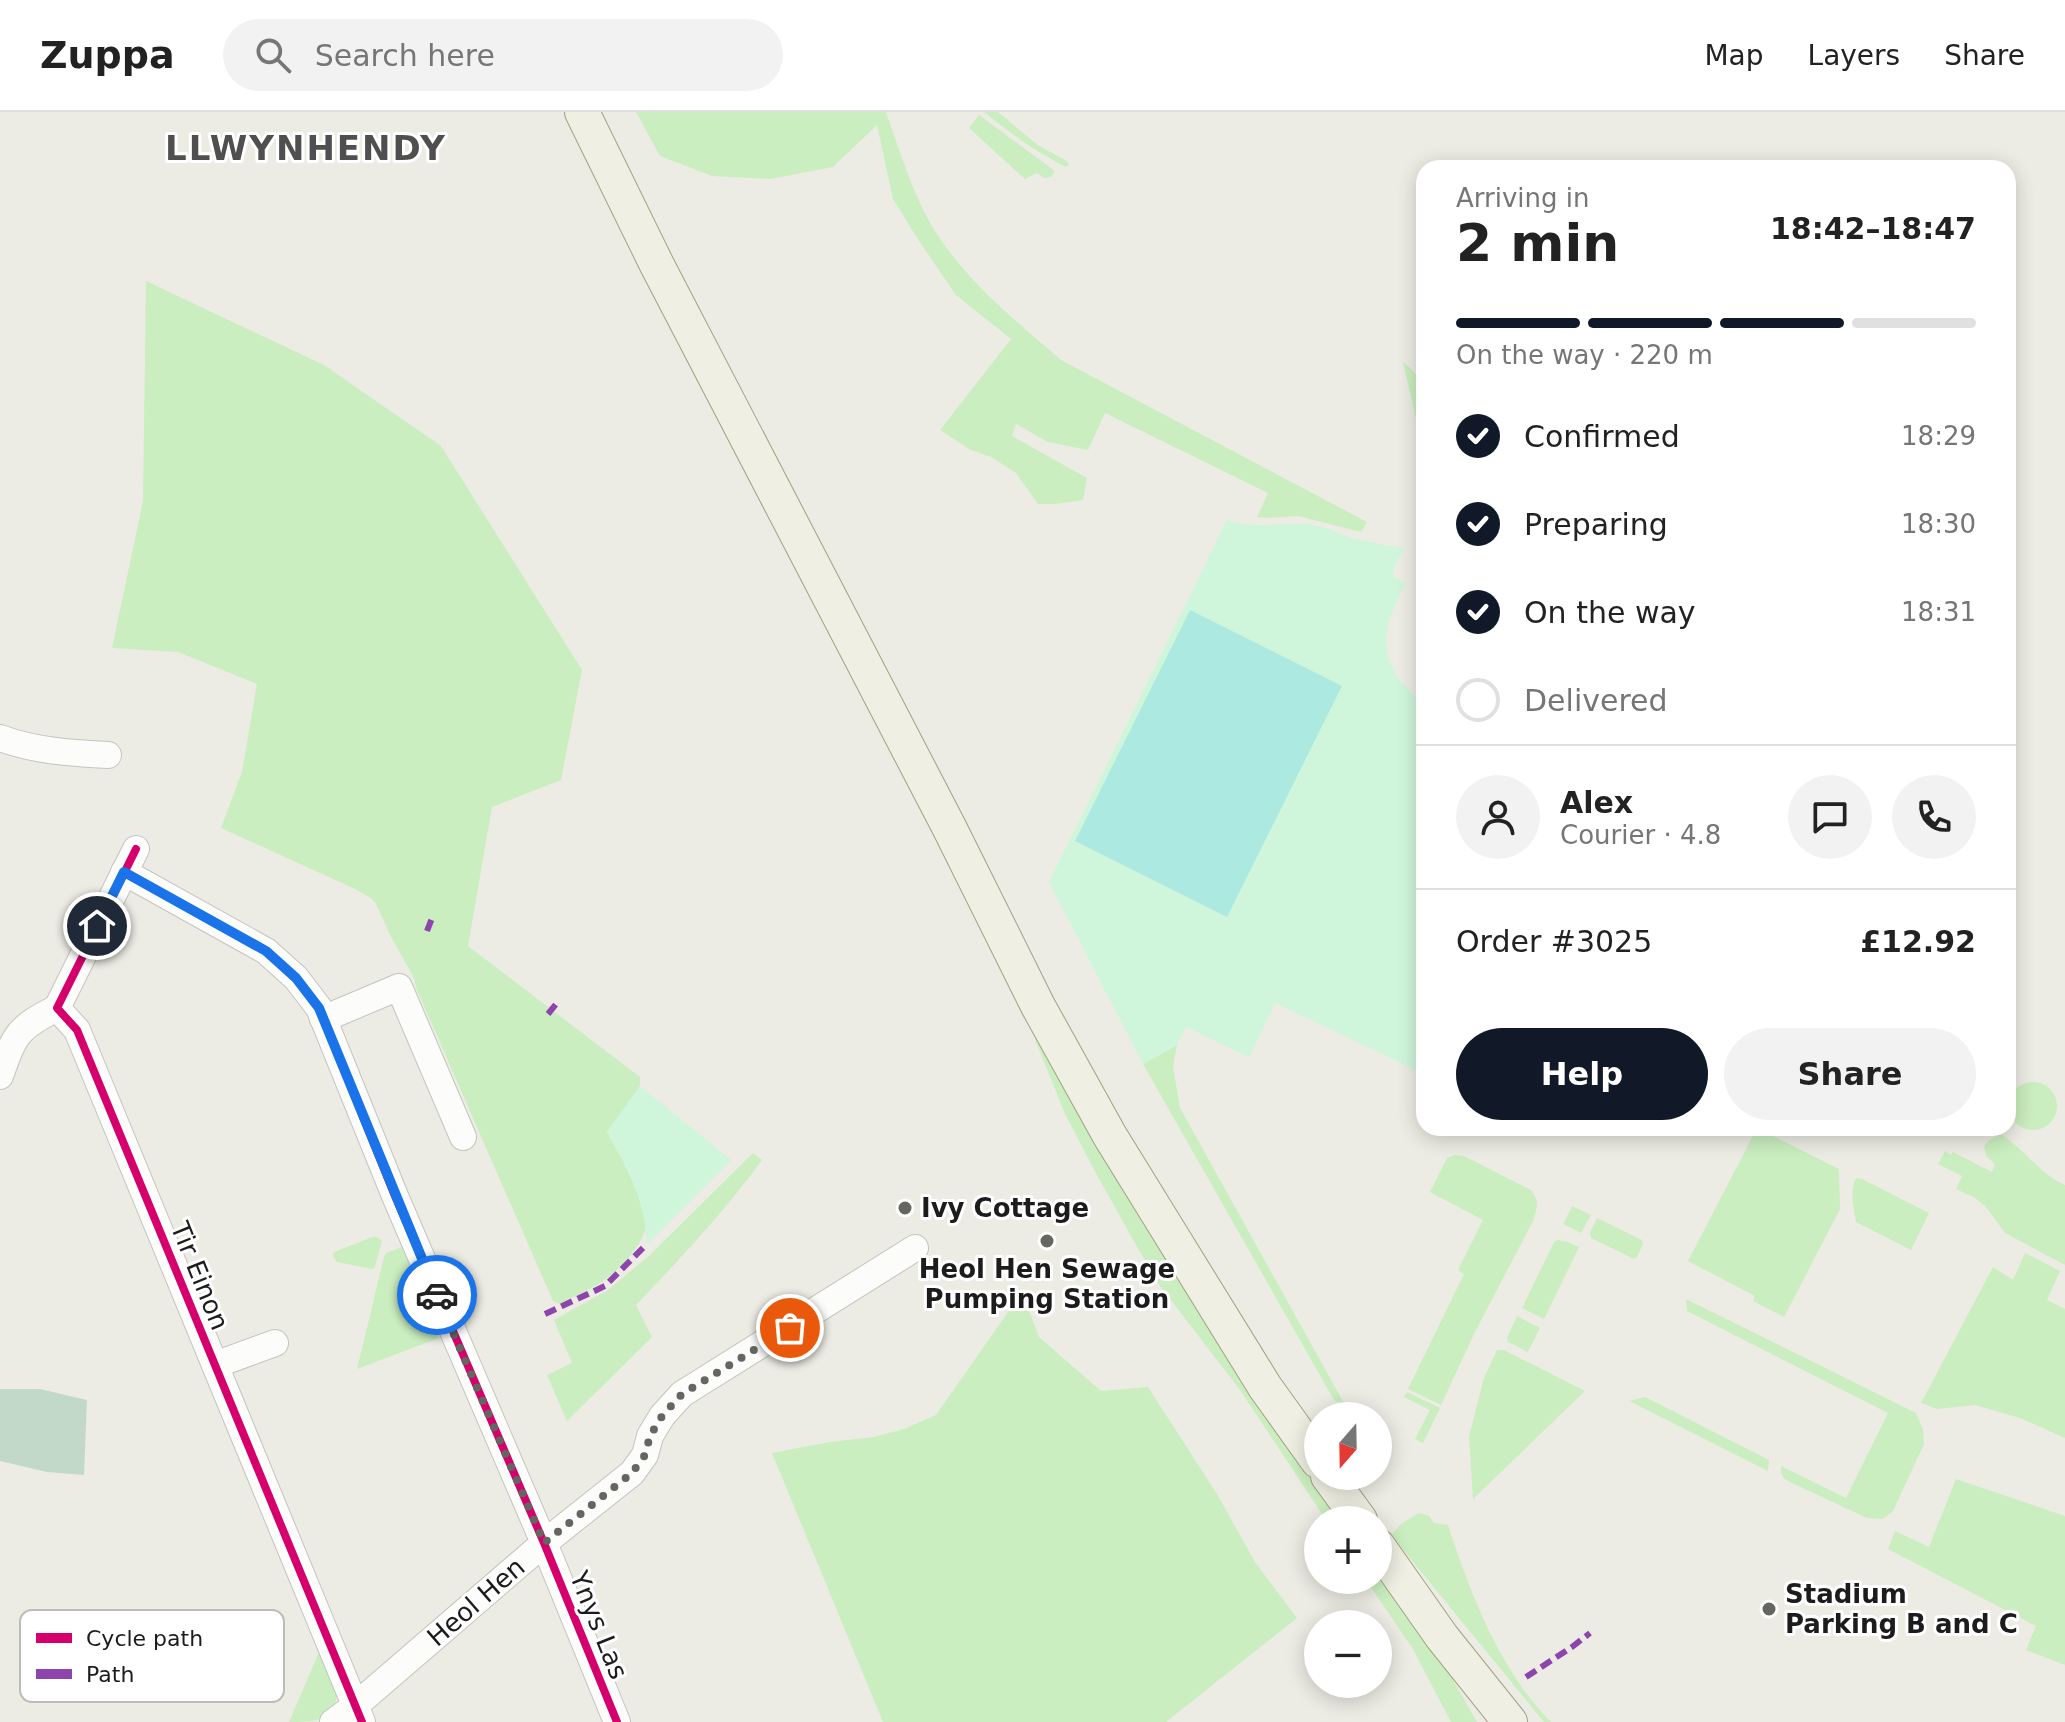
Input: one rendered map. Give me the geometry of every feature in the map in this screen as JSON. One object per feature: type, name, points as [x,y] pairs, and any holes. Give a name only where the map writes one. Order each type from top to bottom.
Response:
[{"type":"main road","points":[[582,112],[657,265],[949,827],[1038,1006],[1110,1136],[1265,1387],[1304,1441]]},
{"type":"main road","points":[[1392,1566],[1442,1637],[1510,1722]]},
{"type":"street","points":[[0,738],[22,747],[108,755]]},
{"type":"street","points":[[0,1076],[19,1033],[30,1021],[57,1008],[130,861],[266,951],[296,978],[319,1008],[400,1209],[544,1543]]},
{"type":"street","points":[[323,1019],[399,987],[463,1137]]},
{"type":"street","name":"Tir Einon","points":[[57,1008],[77,1030],[358,1714]]},
{"type":"street","name":"Heol Hen","points":[[333,1722],[358,1714],[544,1543],[632,1473],[645,1455],[650,1436],[662,1416],[682,1394],[915,1248]]},
{"type":"street","points":[[215,1365],[275,1343]]},
{"type":"street","name":"Ynys Las","points":[[544,1543],[617,1722]]},
{"type":"green space","points":[[636,112],[886,112],[915,192],[939,237],[980,287],[1061,360],[1367,522],[1361,532],[1298,516],[1257,517],[1268,493],[1105,413],[1088,450],[1048,442],[1016,424],[1012,436],[1087,478],[1083,500],[1038,504],[1016,473],[940,430],[1011,339],[956,295],[919,241],[893,199],[877,125],[833,167],[770,179],[712,176],[660,156]]},
{"type":"green space","points":[[984,112],[998,112],[1039,146],[1069,165],[1066,167],[1034,149]]},
{"type":"green space","points":[[979,115],[1055,171],[1051,177],[1044,178],[1037,173],[1025,179],[969,128]]},
{"type":"green space","points":[[146,281],[324,365],[441,446],[582,670],[561,780],[492,807],[468,946],[640,1077],[640,1086],[607,1132],[636,1188],[644,1212],[645,1230],[630,1255],[609,1276],[560,1304],[553,1301],[413,976],[376,904],[355,889],[221,828],[242,772],[257,684],[178,652],[112,648],[143,501]]},
{"type":"green space","points":[[1403,362],[1416,375],[1416,419]]},
{"type":"green space","points":[[1227,520],[1250,525],[1313,525],[1356,539],[1404,548],[1393,576],[1405,583],[1390,619],[1386,642],[1395,672],[1416,696],[1416,1070],[1275,1003],[1249,1057],[1186,1027],[1177,1045],[1143,1064],[1049,882]]},
{"type":"green space","points":[[1029,1004],[1304,1457],[1304,1487],[1240,1390],[1157,1282],[1065,1114],[1036,1042]]},
{"type":"green space","points":[[1177,1045],[1173,1067],[1180,1108],[1343,1402],[1334,1400],[1143,1064]]},
{"type":"green space","points":[[2024,1083],[2042,1083],[2056,1097],[2056,1115],[2042,1129],[2024,1129],[2016,1123],[2016,1089]]},
{"type":"green space","points":[[640,1086],[731,1160],[647,1244],[639,1200],[607,1132]]},
{"type":"green space","points":[[1753,1136],[1773,1136],[1839,1169],[1840,1209],[1784,1317],[1753,1301],[1755,1296],[1688,1261]]},
{"type":"green space","points":[[2003,1136],[2065,1185],[2065,1265],[2005,1233],[1985,1206],[1956,1189],[1962,1176],[1938,1164],[1945,1151],[1951,1155],[1953,1152],[1992,1172],[1995,1164],[1986,1156],[1984,1146],[1989,1140]]},
{"type":"green space","points":[[753,1153],[762,1160],[701,1235],[636,1305],[652,1337],[567,1421],[547,1375],[572,1363],[554,1320],[608,1290],[650,1255]]},
{"type":"green space","points":[[1464,1156],[1531,1190],[1537,1205],[1533,1221],[1441,1405],[1408,1389],[1464,1274],[1458,1270],[1483,1220],[1430,1192],[1447,1158]]},
{"type":"green space","points":[[1856,1178],[1929,1213],[1911,1250],[1856,1222],[1852,1194]]},
{"type":"green space","points":[[1572,1206],[1591,1215],[1581,1233],[1563,1224]]},
{"type":"green space","points":[[1597,1218],[1642,1240],[1637,1257],[1634,1259],[1591,1238],[1590,1232]]},
{"type":"green space","points":[[375,1236],[382,1241],[372,1269],[337,1262],[333,1256],[334,1252]]},
{"type":"green space","points":[[1558,1240],[1579,1247],[1544,1319],[1522,1308],[1554,1242]]},
{"type":"green space","points":[[402,1247],[439,1338],[357,1369],[384,1257],[386,1253]]},
{"type":"green space","points":[[2025,1253],[2060,1271],[2047,1300],[2065,1309],[2065,1438],[2020,1418],[1975,1405],[1937,1409],[1921,1403],[1993,1267],[2013,1280]]},
{"type":"green space","points":[[1022,1292],[1039,1337],[1101,1391],[1148,1387],[1217,1494],[1255,1562],[1297,1618],[1166,1722],[883,1722],[772,1453],[874,1437],[904,1429],[936,1415]]},
{"type":"green space","points":[[1686,1299],[1916,1413],[1923,1429],[1924,1444],[1893,1511],[1883,1519],[1867,1518],[1787,1481],[1781,1469],[1781,1466],[1846,1498],[1888,1413],[1687,1311]]},
{"type":"green space","points":[[1517,1316],[1540,1328],[1528,1352],[1508,1342]]},
{"type":"green space","points":[[1497,1350],[1504,1350],[1585,1391],[1473,1499],[1469,1436],[1484,1378]]},
{"type":"green space","points":[[0,1389],[40,1389],[87,1400],[84,1475],[47,1472],[0,1461]]},
{"type":"green space","points":[[1407,1392],[1440,1408],[1423,1443],[1415,1439],[1430,1410],[1404,1397]]},
{"type":"green space","points":[[1645,1397],[1769,1460],[1768,1471],[1629,1401]]},
{"type":"green space","points":[[1956,1479],[2065,1516],[2065,1665],[2026,1650],[2036,1626],[1888,1549],[1895,1531],[1929,1547]]},
{"type":"green space","points":[[1306,1490],[1324,1490],[1334,1506],[1317,1506]]},
{"type":"green space","points":[[1419,1513],[1429,1516],[1434,1523],[1448,1525],[1466,1578],[1502,1655],[1516,1679],[1551,1722],[1544,1722],[1392,1536],[1401,1524]]},
{"type":"green space","points":[[1392,1588],[1435,1648],[1477,1722],[1451,1722],[1413,1649],[1392,1618],[1392,1610],[1386,1610],[1376,1594],[1392,1594]]},
{"type":"green space","points":[[319,1652],[337,1694],[332,1710],[321,1718],[289,1722]]},
{"type":"shaded area","points":[[1190,610],[1342,686],[1227,917],[1075,841]]},
{"type":"marked path","points":[[427,931],[432,918]]},
{"type":"marked path","points":[[548,1014],[557,1003]]},
{"type":"marked path","points":[[545,1314],[605,1286],[647,1244]]},
{"type":"marked path","points":[[1526,1677],[1590,1633]]},
{"type":"cycle path","points":[[136,849],[57,1008],[77,1030],[362,1722]]},
{"type":"cycle path","points":[[124,872],[266,951],[296,978],[319,1008],[617,1722]]},
{"type":"way so far","points":[[437,1295],[544,1543],[632,1473],[645,1455],[650,1436],[662,1416],[682,1394],[790,1328]]},
{"type":"place","name":"Ivy Cottage","points":[[905,1208]]},
{"type":"place","name":"Heol Hen Sewage Pumping Station","points":[[1047,1241]]},
{"type":"place","name":"Stadium Parking B and C","points":[[1769,1609]]},
{"type":"district","name":"LLWYNHENDY","points":[[306,148]]},
{"type":"route","points":[[97,926],[124,872],[266,951],[296,978],[319,1008],[437,1295]]}]
